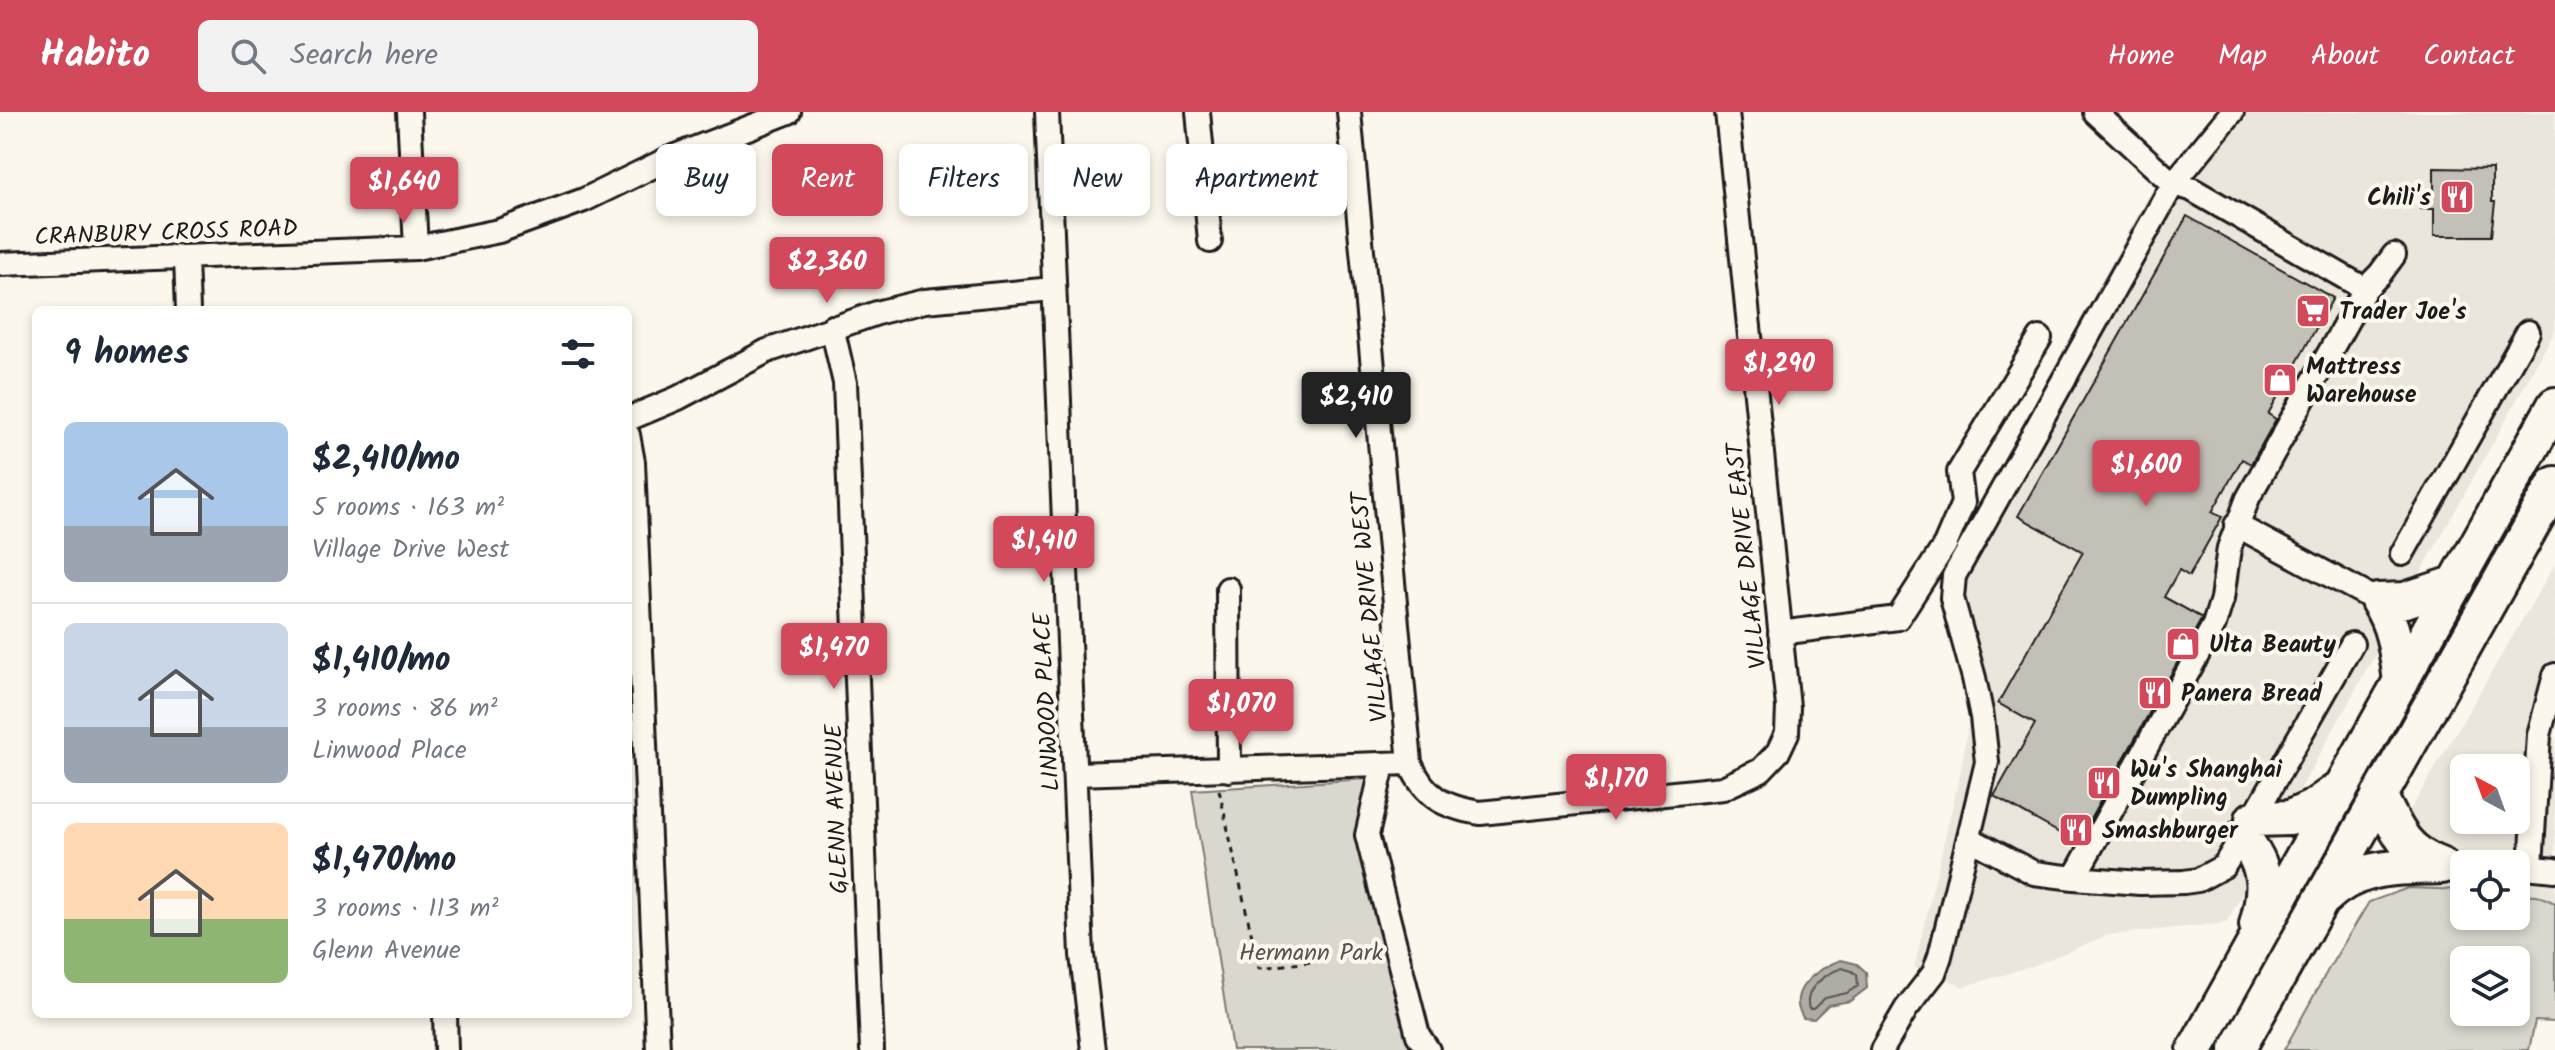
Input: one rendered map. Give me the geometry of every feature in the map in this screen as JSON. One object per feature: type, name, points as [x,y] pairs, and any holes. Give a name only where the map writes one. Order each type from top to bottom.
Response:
[{"type":"highway","points":[[2195,1050],[2555,405]]},
{"type":"highway","points":[[2237,1050],[2555,484]]},
{"type":"highway","points":[[2472,631],[2555,515]]},
{"type":"highway","points":[[2378,601],[2405,600],[2457,583]]},
{"type":"highway","points":[[2378,601],[2395,634],[2401,682]]},
{"type":"highway","points":[[2250,953],[2265,896],[2262,871],[2248,828],[2290,818],[2312,808],[2343,787]]},
{"type":"highway","points":[[2379,795],[2409,847],[2422,857],[2450,865]]},
{"type":"highway","points":[[2321,901],[2342,883],[2379,868],[2450,866]]},
{"type":"street","points":[[409,112],[416,248]]},
{"type":"street","name":"CRANBURY CROSS ROAD","points":[[0,264],[416,248],[499,231],[584,200],[670,158],[789,112]]},
{"type":"street","name":"LINWOOD PLACE","points":[[1047,112],[1082,955],[1093,1050]]},
{"type":"street","points":[[1198,112],[1210,241]]},
{"type":"street","name":"VILLAGE DRIVE WEST","points":[[1349,112],[1410,763]]},
{"type":"street","name":"VILLAGE DRIVE EAST","points":[[1410,763],[1417,781],[1451,808],[1480,813],[1723,788],[1761,770],[1778,752],[1787,733],[1788,707],[1727,112]]},
{"type":"street","points":[[2095,112],[2173,184],[2191,189],[2365,289]]},
{"type":"street","points":[[1882,1050],[1906,1009],[1934,973],[1987,762],[1974,678],[1952,598],[1954,576],[2173,184],[2232,112]]},
{"type":"street","points":[[2074,878],[2214,625],[2222,599],[2229,548],[2248,498],[2365,289],[2394,255]]},
{"type":"street","points":[[186,259],[188,306]]},
{"type":"street","points":[[632,417],[678,398],[767,351],[832,327],[925,301],[1053,289]]},
{"type":"street","name":"GLENN AVENUE","points":[[832,327],[845,383],[872,1050]]},
{"type":"street","points":[[2402,554],[2528,332]]},
{"type":"street","points":[[1780,633],[1898,618],[1945,545],[1963,503],[1959,472],[2040,338]]},
{"type":"street","points":[[632,464],[658,1050]]},
{"type":"street","points":[[2236,525],[2378,601]]},
{"type":"street","points":[[1224,779],[1228,589]]},
{"type":"street","points":[[1970,839],[2034,873],[2140,883],[2198,880],[2224,866],[2352,644]]},
{"type":"street","points":[[2525,850],[2539,735],[2555,675]]},
{"type":"street","points":[[1076,774],[1224,779],[1410,763]]},
{"type":"street","points":[[1383,765],[1367,835],[1418,1035],[1428,1050]]},
{"type":"street","points":[[2530,867],[2555,870]]},
{"type":"street","points":[[445,1018],[446,1050]]},
{"type":"path","points":[[1224,779],[1259,968],[1328,960]]},
{"type":"shaded area","points":[[2218,112],[2555,112],[2555,331],[2226,923],[2108,935],[2035,965],[1963,987],[1934,973],[1914,968],[1961,770],[1970,711],[1937,585],[1940,574],[2150,193]]},
{"type":"shaded area","points":[[2555,564],[2555,903],[2530,895],[2530,850],[2450,850],[2450,890],[2364,889]]},
{"type":"green space","name":"Hermann Park","points":[[1367,779],[1427,1050],[1232,1050],[1192,790]]},
{"type":"green space","points":[[2408,888],[2450,890],[2450,930],[2530,930],[2530,895],[2555,903],[2555,1022],[2535,1021],[2529,1050],[2284,1050],[2369,902]]},
{"type":"water","points":[[1841,960],[1857,964],[1866,972],[1867,988],[1850,1001],[1828,1005],[1814,1019],[1803,1018],[1798,1005],[1801,990],[1819,971]]},
{"type":"building","name":"Chili's","points":[[2434,168],[2492,169],[2492,202],[2495,202],[2491,236],[2434,236],[2434,209],[2421,209],[2421,191],[2434,191]]},
{"type":"building","points":[[2187,216],[2333,298],[2268,414],[2276,419],[2251,464],[2242,459],[2212,512],[2222,517],[2189,576],[2179,570],[2164,597],[2202,618],[2077,843],[1994,796],[2035,724],[1998,703],[2083,552],[2018,516]]},
{"type":"place","name":"Chili's","points":[[2457,197]]},
{"type":"place","name":"Trader Joe's","points":[[2313,311]]},
{"type":"place","name":"Mattress Warehouse","points":[[2280,380]]},
{"type":"place","name":"Ulta Beauty","points":[[2183,644]]},
{"type":"place","name":"Panera Bread","points":[[2155,693]]},
{"type":"place","name":"Wu's Shanghai Dumpling","points":[[2104,783]]},
{"type":"place","name":"Smashburger","points":[[2076,830]]}]
